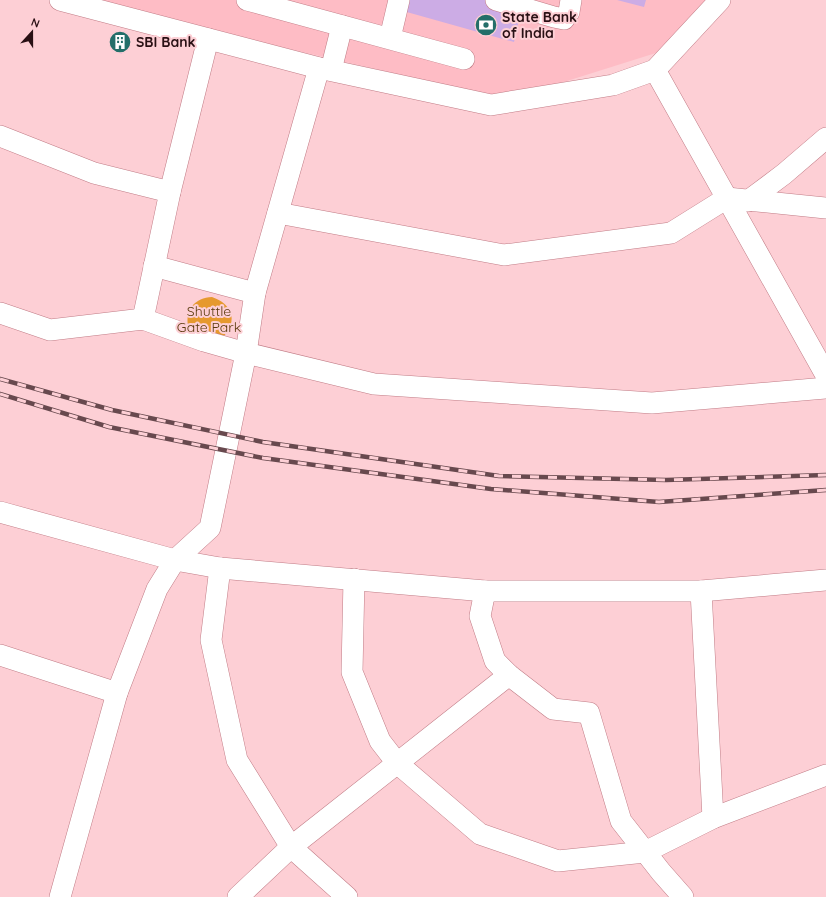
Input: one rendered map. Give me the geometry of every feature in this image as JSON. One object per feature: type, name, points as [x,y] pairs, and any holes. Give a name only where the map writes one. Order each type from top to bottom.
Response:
[{"type":"street","points":[[60,0],[325,69],[491,104],[613,85],[655,70],[720,0]]},
{"type":"street","points":[[246,0],[464,59]]},
{"type":"street","points":[[390,38],[399,0]]},
{"type":"street","points":[[496,0],[564,19],[568,12],[571,0]]},
{"type":"street","points":[[60,897],[116,693],[157,589],[175,560],[210,528],[246,353],[255,293],[278,213],[325,69],[342,26]]},
{"type":"street","points":[[143,319],[170,192],[208,39]]},
{"type":"street","points":[[655,70],[826,375]]},
{"type":"street","points":[[0,136],[94,173],[170,192]]},
{"type":"street","points":[[748,201],[784,174],[826,138]]},
{"type":"street","points":[[278,213],[504,255],[671,233],[727,198],[826,208]]},
{"type":"street","points":[[154,266],[255,293]]},
{"type":"street","points":[[0,313],[50,330],[143,319],[204,341],[246,353],[374,384],[652,403],[826,388]]},
{"type":"street","points":[[0,512],[175,560],[220,568],[485,591],[701,591],[826,580]]},
{"type":"street","points":[[220,568],[211,640],[237,760],[291,847],[347,897]]},
{"type":"street","points":[[354,579],[352,672],[380,741],[397,763],[480,834],[558,860],[645,852],[713,818],[826,775]]},
{"type":"street","points":[[485,591],[480,616],[495,661],[509,675],[554,709],[589,713],[621,821],[661,872],[683,897]]},
{"type":"street","points":[[701,591],[713,818]]},
{"type":"street","points":[[0,655],[116,693]]},
{"type":"street","points":[[238,897],[291,847],[509,675]]},
{"type":"shaded area","points":[[89,0],[715,0],[659,52],[551,86],[492,96],[96,4]]},
{"type":"green space","name":"Shuttle Gate Park","points":[[212,297],[224,304],[231,313],[231,324],[224,336],[188,326],[188,314],[192,306],[196,302]]},
{"type":"building","name":"State Bank of India","points":[[399,0],[495,0],[522,7],[514,42],[396,9]]},
{"type":"building","points":[[617,0],[646,0],[644,7]]},
{"type":"building","name":"SBI Bank","points":[[117,31],[126,34],[122,54],[113,51]]},
{"type":"railway","points":[[0,379],[112,410],[263,442],[499,476],[666,480],[826,475]]},
{"type":"railway","points":[[0,394],[109,427],[263,458],[491,489],[659,502],[826,490]]},
{"type":"place","name":"State Bank of India","points":[[486,25]]},
{"type":"place","name":"SBI Bank","points":[[120,42]]}]
